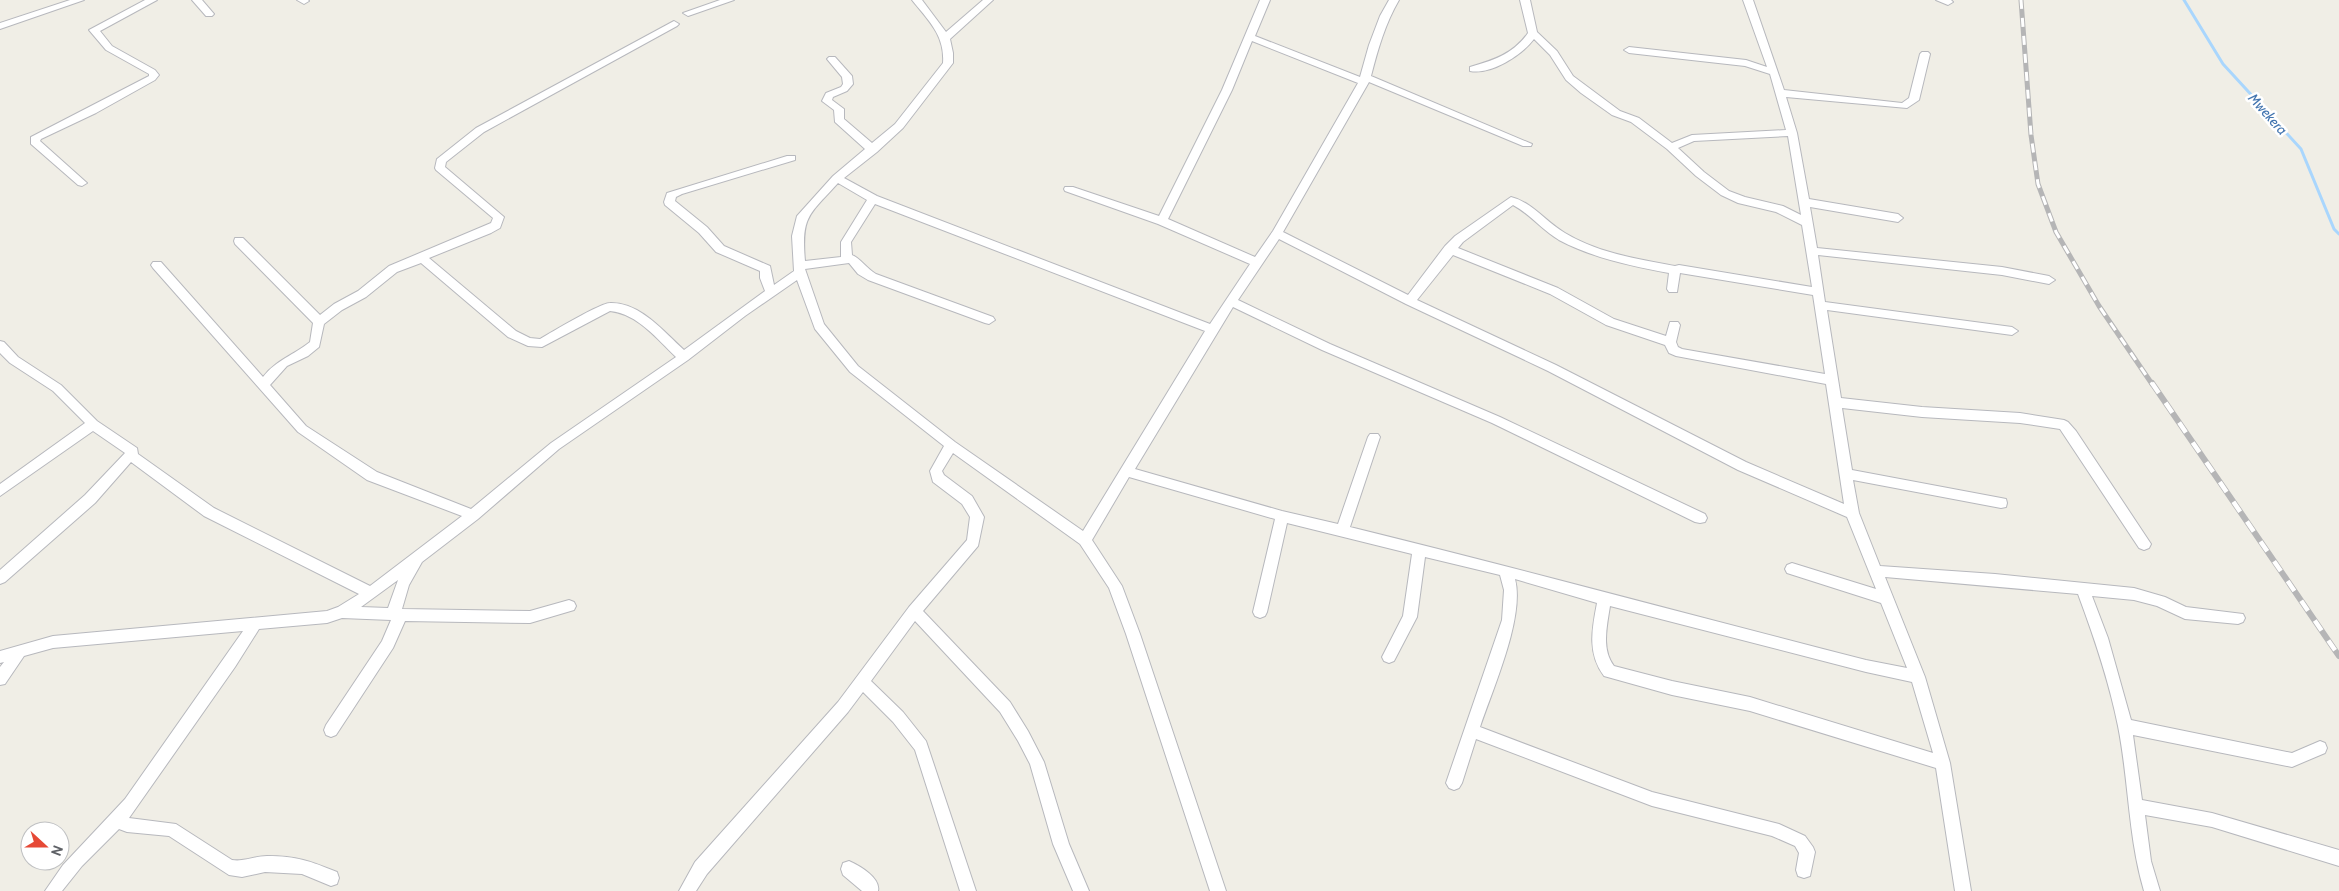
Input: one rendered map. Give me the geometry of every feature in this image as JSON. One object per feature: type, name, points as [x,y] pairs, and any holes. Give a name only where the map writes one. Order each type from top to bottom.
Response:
[{"type":"street","points":[[0,26],[79,0]]},
{"type":"street","points":[[82,183],[35,142],[36,138],[92,111],[152,78],[154,75],[152,72],[109,48],[94,30],[152,0]]},
{"type":"street","points":[[198,0],[209,14]]},
{"type":"street","points":[[688,13],[729,0]]},
{"type":"street","points":[[917,0],[946,37],[949,53],[948,62],[899,126],[873,150],[837,178],[802,216],[797,236],[799,270],[819,326],[854,369],[951,445],[1085,540],[1115,586],[1218,891]]},
{"type":"street","points":[[946,37],[988,0]]},
{"type":"street","points":[[1162,222],[1227,90],[1265,0]]},
{"type":"street","points":[[1085,540],[1124,471],[1212,329],[1277,233],[1365,79],[1385,16],[1394,0]]},
{"type":"street","points":[[1525,0],[1534,33],[1554,53],[1569,78],[1584,91],[1616,113],[1629,116],[1671,147],[1700,174],[1725,192],[1742,200],[1779,209],[1807,223]]},
{"type":"street","points":[[1748,0],[1774,72],[1792,133],[1852,513],[1918,677],[1943,763],[1963,891]]},
{"type":"street","points":[[263,385],[284,363],[304,353],[315,344],[319,322],[338,307],[362,294],[393,269],[496,225],[499,217],[440,168],[441,161],[480,130],[674,24]]},
{"type":"street","points":[[1473,70],[1514,56],[1521,51],[1534,33]]},
{"type":"street","points":[[1250,37],[1365,79],[1527,144]]},
{"type":"street","points":[[1629,50],[1746,63],[1774,72]]},
{"type":"street","points":[[1780,93],[1904,106],[1914,100],[1925,54]]},
{"type":"street","points":[[832,59],[846,76],[848,84],[844,89],[829,95],[827,101],[839,109],[839,120],[873,150]]},
{"type":"street","points":[[1671,147],[1692,138],[1792,133]]},
{"type":"street","points":[[772,292],[766,278],[766,269],[720,249],[702,230],[668,202],[671,195],[678,192],[791,158]]},
{"type":"street","points":[[837,178],[873,198],[976,240],[1212,329]]},
{"type":"street","points":[[1069,189],[1162,222],[1257,262]]},
{"type":"street","points":[[847,258],[846,242],[873,198]]},
{"type":"street","points":[[1410,301],[1449,249],[1459,239],[1511,201],[1519,204],[1549,229],[1599,254],[1819,299],[2012,331]]},
{"type":"street","points":[[1804,202],[1898,218]]},
{"type":"street","points":[[1277,233],[1410,301],[1552,368],[1742,466],[1852,513]]},
{"type":"street","points":[[239,241],[319,322]]},
{"type":"street","points":[[1449,249],[1554,291],[1610,322],[1670,342]]},
{"type":"street","points":[[1812,251],[1993,270],[2049,280]]},
{"type":"street","points":[[422,258],[512,334],[528,342],[542,343],[609,307],[618,307],[637,316],[684,358]]},
{"type":"street","points":[[0,658],[53,642],[327,617],[342,612],[371,593],[473,515],[555,446],[684,358],[799,270],[847,258],[852,259],[872,277],[989,320]]},
{"type":"street","points":[[157,265],[302,429],[372,476],[473,515]]},
{"type":"street","points":[[1673,289],[1675,270]]},
{"type":"street","points":[[1231,301],[1326,347],[1496,420],[1700,518]]},
{"type":"street","points":[[1674,325],[1670,342],[1673,350],[1680,353],[1831,380]]},
{"type":"street","points":[[0,345],[14,360],[58,388],[93,424],[133,452],[132,456],[209,512],[371,593]]},
{"type":"street","points":[[1834,402],[1922,412],[2020,418],[2064,425],[2072,434],[2144,544]]},
{"type":"street","points":[[0,491],[93,424]]},
{"type":"street","points":[[1342,531],[1374,437]]},
{"type":"street","points":[[687,891],[701,868],[843,707],[914,611],[973,542],[976,530],[976,517],[967,500],[938,478],[936,471],[951,445]]},
{"type":"street","points":[[0,578],[90,499],[132,456]]},
{"type":"street","points":[[1124,471],[1282,516],[1506,571],[1604,599],[1866,666],[1918,677]]},
{"type":"street","points":[[1846,474],[2001,503]]},
{"type":"street","points":[[1260,612],[1282,516]]},
{"type":"street","points":[[1388,657],[1410,617],[1420,551]]},
{"type":"street","points":[[331,730],[388,644],[403,584],[420,554]]},
{"type":"street","points":[[1792,569],[1888,599]]},
{"type":"street","points":[[1454,783],[1509,620],[1511,590],[1506,571]]},
{"type":"street","points":[[1875,571],[1995,580],[2134,594],[2160,600],[2185,613],[2238,618]]},
{"type":"street","points":[[2083,589],[2100,638],[2125,726],[2143,861],[2152,891]]},
{"type":"street","points":[[1604,599],[1599,653],[1603,665],[1609,671],[1672,688],[1750,704],[1943,763]]},
{"type":"street","points":[[342,612],[460,617],[530,617],[569,606]]},
{"type":"street","points":[[914,611],[1005,707],[1023,736],[1036,762],[1061,844],[1081,891]]},
{"type":"street","points":[[53,891],[71,866],[121,815],[146,785],[185,724],[241,648],[255,624]]},
{"type":"street","points":[[0,679],[19,652]]},
{"type":"street","points":[[862,682],[898,717],[921,746],[968,891]]},
{"type":"street","points":[[2125,726],[2292,760],[2320,748]]},
{"type":"street","points":[[1473,731],[1652,799],[1774,829],[1800,841],[1806,852],[1804,870]]},
{"type":"street","points":[[2136,806],[2212,820],[2339,858]]},
{"type":"street","points":[[121,815],[121,822],[127,825],[171,829],[229,867],[242,869],[265,864],[302,866],[331,878]]},
{"type":"street","points":[[850,869],[871,886],[870,891]]},
{"type":"waterway","name":"Mwekera","points":[[2184,0],[2223,64],[2301,149],[2334,229],[2339,234]]},
{"type":"railway","points":[[2021,0],[2031,135],[2038,184],[2056,232],[2099,306],[2152,384]]},
{"type":"railway","points":[[2152,383],[2339,656]]}]
